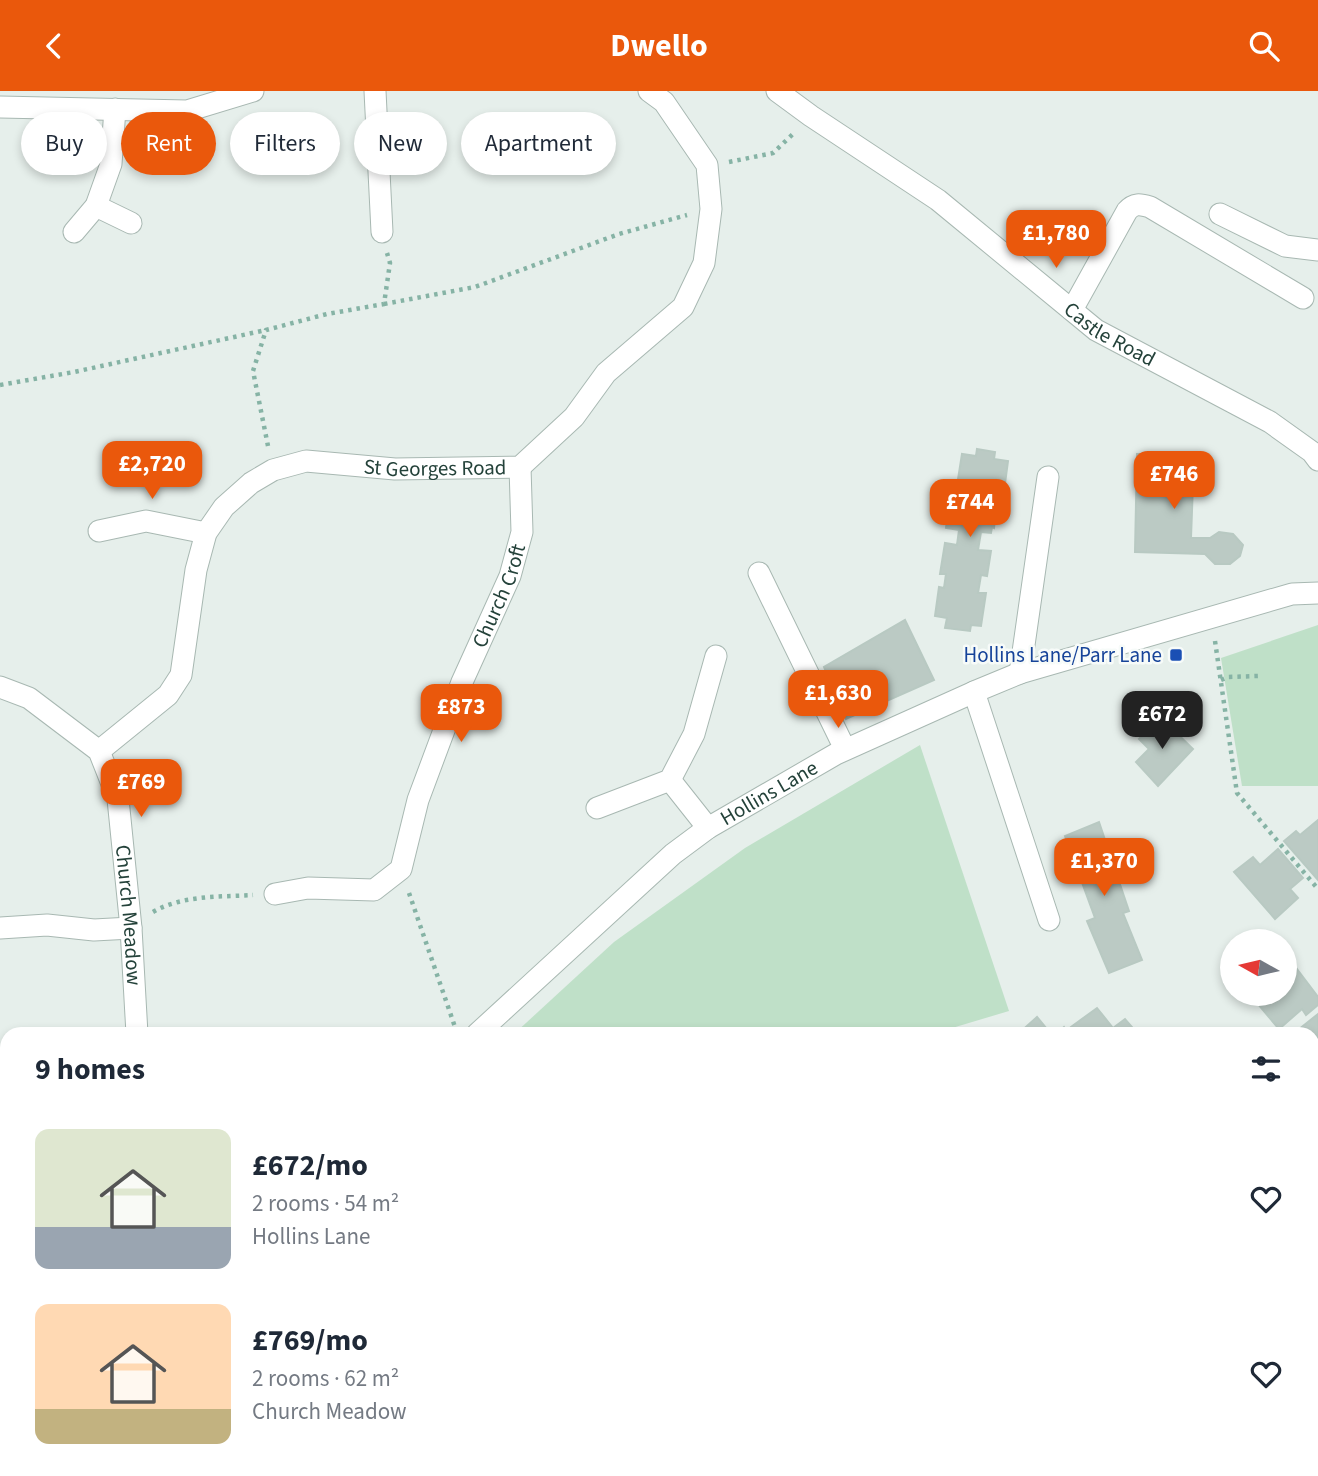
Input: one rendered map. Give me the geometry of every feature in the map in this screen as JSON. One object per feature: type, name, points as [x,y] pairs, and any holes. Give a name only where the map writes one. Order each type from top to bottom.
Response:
[{"type":"street","points":[[0,107],[187,111],[253,91]]},
{"type":"street","points":[[375,91],[382,232]]},
{"type":"street","name":"St Georges Road","points":[[99,751],[168,695],[181,675],[196,570],[206,533],[224,507],[251,483],[273,470],[306,461],[395,469],[520,467],[574,417],[606,373],[683,307],[704,263],[711,209],[707,165],[664,102],[649,91]]},
{"type":"street","name":"Castle Road","points":[[777,91],[937,199],[1096,330],[1270,422],[1316,452]]},
{"type":"street","points":[[74,232],[96,206],[111,164],[115,109]]},
{"type":"street","points":[[1072,310],[1127,211],[1132,205],[1140,204],[1150,207],[1303,298]]},
{"type":"street","points":[[96,206],[131,223]]},
{"type":"street","points":[[1220,214],[1285,246],[1318,250]]},
{"type":"street","name":"Church Croft","points":[[401,869],[418,800],[462,682],[510,576],[522,531],[520,467]]},
{"type":"street","points":[[1020,673],[1048,477]]},
{"type":"street","points":[[99,531],[146,521],[206,533]]},
{"type":"street","points":[[759,573],[845,750]]},
{"type":"street","name":"Hollins Lane","points":[[485,1027],[673,854],[708,828],[845,750],[1020,673],[1292,594],[1318,593]]},
{"type":"street","points":[[597,809],[670,781],[694,734],[716,656]]},
{"type":"street","points":[[0,687],[29,698],[99,751]]},
{"type":"street","points":[[974,692],[1049,920]]},
{"type":"street","name":"Church Meadow","points":[[99,751],[118,799],[131,924],[137,1027]]},
{"type":"street","points":[[670,781],[708,828]]},
{"type":"street","points":[[275,894],[308,888],[374,890],[401,869]]},
{"type":"street","points":[[0,928],[47,925],[94,930],[131,924]]},
{"type":"path","points":[[707,165],[773,153],[811,116]]},
{"type":"path","points":[[0,385],[74,372],[327,314],[475,287],[619,234],[711,209]]},
{"type":"path","points":[[382,232],[390,263],[384,304]]},
{"type":"path","points":[[266,330],[253,371],[273,470]]},
{"type":"path","points":[[1213,616],[1216,661],[1237,793],[1318,889]]},
{"type":"path","points":[[1221,680],[1228,677],[1258,676]]},
{"type":"path","points":[[401,869],[455,1027]]},
{"type":"path","points":[[131,924],[162,907],[198,898],[275,894]]},
{"type":"green space","points":[[1318,625],[1318,786],[1242,786],[1221,658]]},
{"type":"green space","points":[[920,745],[1009,1011],[955,1027],[522,1027],[614,942],[745,848]]},
{"type":"building","points":[[977,449],[995,452],[994,459],[1008,461],[1004,491],[995,489],[994,501],[997,502],[994,528],[992,527],[991,533],[981,532],[978,550],[991,551],[987,576],[981,575],[978,593],[986,593],[981,626],[971,625],[970,631],[945,628],[947,618],[935,616],[939,587],[944,588],[946,574],[940,574],[945,543],[957,545],[959,530],[946,528],[951,492],[956,492],[962,454],[976,456]]},
{"type":"building","points":[[1137,454],[1194,456],[1191,538],[1210,538],[1219,532],[1233,534],[1243,545],[1240,556],[1230,564],[1215,564],[1205,554],[1135,552]]},
{"type":"building","points":[[905,620],[934,680],[846,719],[824,667]]},
{"type":"building","points":[[1160,717],[1193,749],[1158,786],[1136,762],[1149,749],[1139,739]]},
{"type":"building","points":[[1318,820],[1318,880],[1284,841],[1296,831],[1300,835]]},
{"type":"building","points":[[1099,822],[1129,911],[1123,913],[1142,960],[1109,973],[1087,921],[1095,918],[1065,836]]},
{"type":"building","points":[[1278,849],[1303,878],[1290,889],[1298,898],[1275,919],[1234,872],[1253,857],[1260,865]]},
{"type":"building","points":[[1297,969],[1318,997],[1318,1005],[1306,1015],[1302,1009],[1281,1027],[1277,1027],[1260,1006],[1297,1006]]},
{"type":"building","points":[[1097,1008],[1112,1027],[1071,1027]]},
{"type":"building","points":[[1318,1014],[1318,1027],[1302,1027]]},
{"type":"building","points":[[1037,1017],[1045,1027],[1026,1027]]},
{"type":"building","points":[[1125,1019],[1132,1027],[1114,1027]]},
{"type":"place","name":"Hollins Lane/Parr Lane","points":[[1176,655]]}]
